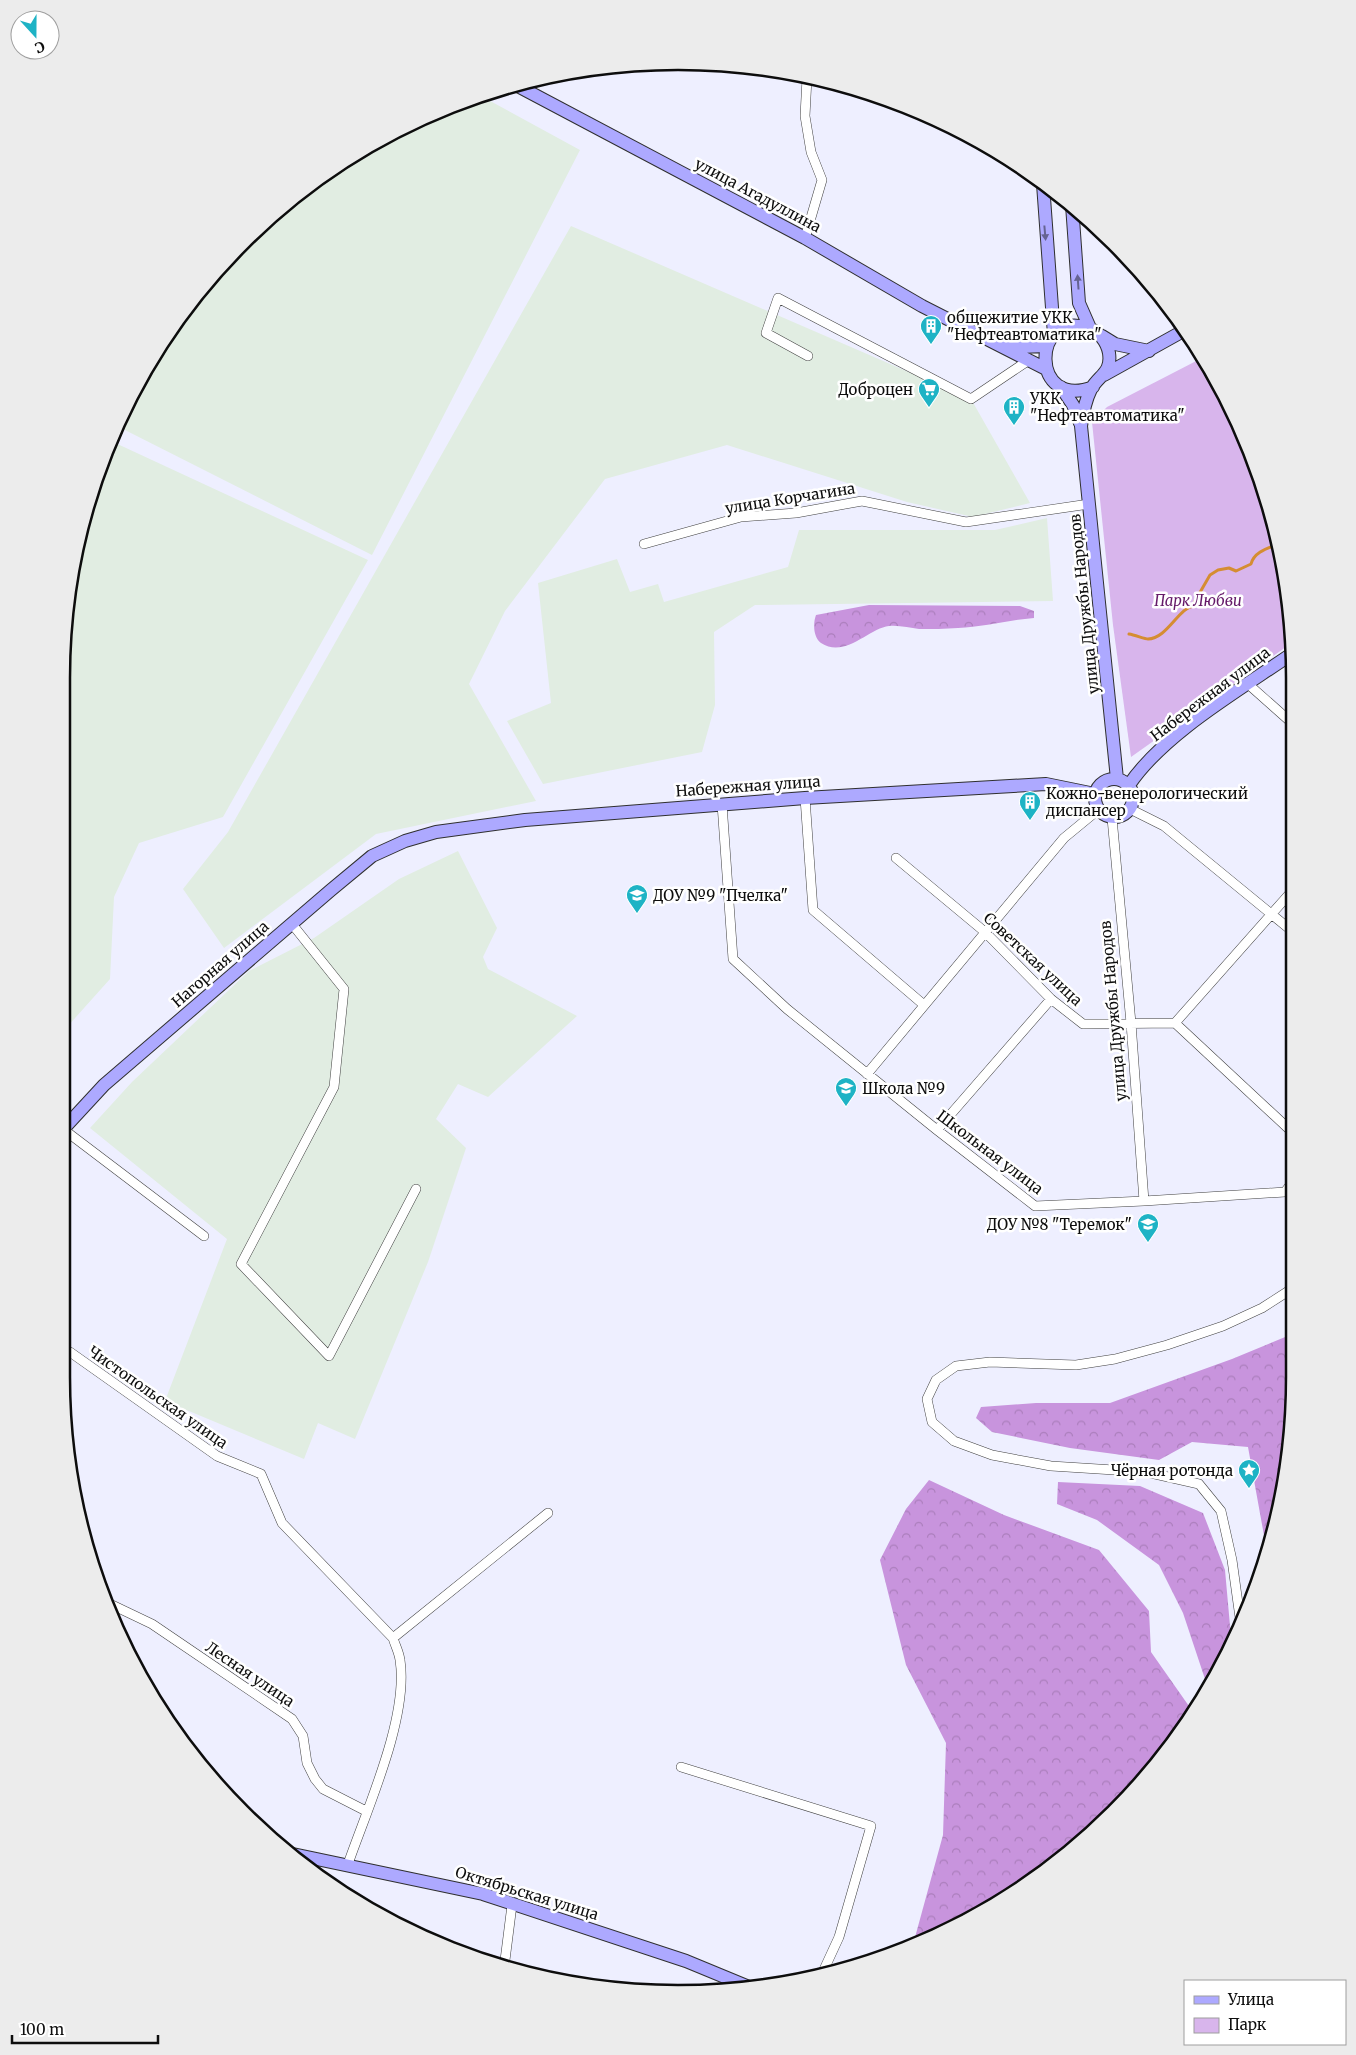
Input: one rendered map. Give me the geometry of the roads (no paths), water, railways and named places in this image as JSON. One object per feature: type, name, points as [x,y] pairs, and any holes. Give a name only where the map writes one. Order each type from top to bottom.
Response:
[{"type":"main road","name":"улица Агадуллина","points":[[525,90],[805,238],[922,306],[984,339]]},
{"type":"main road","points":[[1044,193],[1054,335]]},
{"type":"main road","points":[[1073,216],[1079,302],[1094,331],[1109,352],[1109,363],[1104,375]]},
{"type":"main road","points":[[1081,426],[1073,405],[1061,387],[1050,378],[1046,368],[1044,356],[1046,346],[1054,335],[1064,328],[1078,326],[1094,331],[1116,344],[1149,351]]},
{"type":"main road","points":[[1081,426],[1083,407],[1093,386],[1104,375],[1179,333]]},
{"type":"main road","points":[[984,339],[1019,347],[1046,346]]},
{"type":"main road","points":[[984,339],[1046,368]]},
{"type":"main road","points":[[1061,387],[1073,390],[1093,386]]},
{"type":"main road","name":"улица Дружбы Народов","points":[[1081,426],[1117,779]]},
{"type":"main road","name":"Набережная улица","points":[[1129,785],[1140,769],[1186,728],[1285,657]]},
{"type":"main road","points":[[1117,779],[1129,785],[1133,798],[1130,809],[1120,817],[1112,818],[1098,810],[1094,794],[1098,787],[1106,780],[1117,779]]},
{"type":"main road","name":"Набережная улица","points":[[405,841],[436,832],[525,820],[805,798],[1046,784],[1094,794]]},
{"type":"main road","name":"Нагорная улица","points":[[70,1122],[104,1085],[372,856],[405,841]]},
{"type":"main road","name":"Октябрьская улица","points":[[304,1856],[483,1894],[686,1960],[738,1982]]},
{"type":"street","points":[[805,238],[822,180],[811,152],[805,116],[807,84]]},
{"type":"street","points":[[808,356],[766,333],[778,298],[971,398],[1029,360]]},
{"type":"street","name":"улица Корчагина","points":[[644,544],[741,517],[796,513],[862,500],[966,522],[1089,504]]},
{"type":"street","points":[[1248,684],[1286,718]]},
{"type":"street","points":[[805,798],[813,910],[924,1005]]},
{"type":"street","name":"Школьная улица","points":[[722,804],[733,959],[787,1009],[1035,1206],[1144,1201],[1286,1191]]},
{"type":"street","points":[[1130,809],[1164,826],[1286,927]]},
{"type":"street","points":[[867,1074],[1064,838],[1098,810]]},
{"type":"street","name":"улица Дружбы Народов","points":[[1112,818],[1131,1023],[1144,1201]]},
{"type":"street","name":"Советская улица","points":[[896,858],[985,932],[1051,1000],[1083,1024],[1175,1023]]},
{"type":"street","points":[[1286,898],[1175,1023],[1286,1126]]},
{"type":"street","points":[[292,924],[344,989],[334,1087],[241,1264],[328,1356],[416,1189]]},
{"type":"street","points":[[937,1130],[1051,1000]]},
{"type":"street","points":[[70,1134],[204,1236]]},
{"type":"street","points":[[1239,1612],[1232,1560],[1221,1511],[1198,1484],[1146,1472],[1052,1466],[992,1455],[954,1441],[932,1422],[927,1399],[936,1380],[956,1366],[990,1362],[1076,1365],[1115,1359],[1223,1326],[1262,1308],[1286,1293]]},
{"type":"street","name":"Чистопольская улица","points":[[70,1352],[217,1456],[261,1474],[282,1522],[393,1638],[400,1660],[400,1693],[386,1761],[348,1864]]},
{"type":"street","points":[[393,1638],[548,1513]]},
{"type":"street","name":"Лесная улица","points":[[115,1606],[152,1624],[292,1719],[304,1736],[307,1763],[314,1779],[323,1789],[366,1811]]},
{"type":"street","points":[[681,1768],[872,1826],[839,1937],[826,1966]]},
{"type":"street","points":[[505,1959],[512,1905]]},
{"type":"waterway","points":[[1129,634],[1148,639],[1155,638],[1167,629],[1183,612],[1194,606],[1210,575],[1218,570],[1229,568],[1236,571],[1251,564],[1255,556],[1271,547]]},
{"type":"place","name":"общежитие УКК \"Нефтеавтоматика\"","points":[[931,345]]},
{"type":"place","name":"Доброцен","points":[[929,408]]},
{"type":"place","name":"УКК \"Нефтеавтоматика\"","points":[[1014,426]]},
{"type":"place","name":"Кожно-венерологический диспансер","points":[[1030,821]]},
{"type":"place","name":"ДОУ №9 \"Пчелка\"","points":[[637,914]]},
{"type":"place","name":"Школа №9","points":[[846,1107]]},
{"type":"place","name":"ДОУ №8 \"Теремок\"","points":[[1148,1243]]},
{"type":"place","name":"Чёрная ротонда","points":[[1249,1489]]},
{"type":"park label","name":"Парк Любви","points":[[1198,600]]}]
